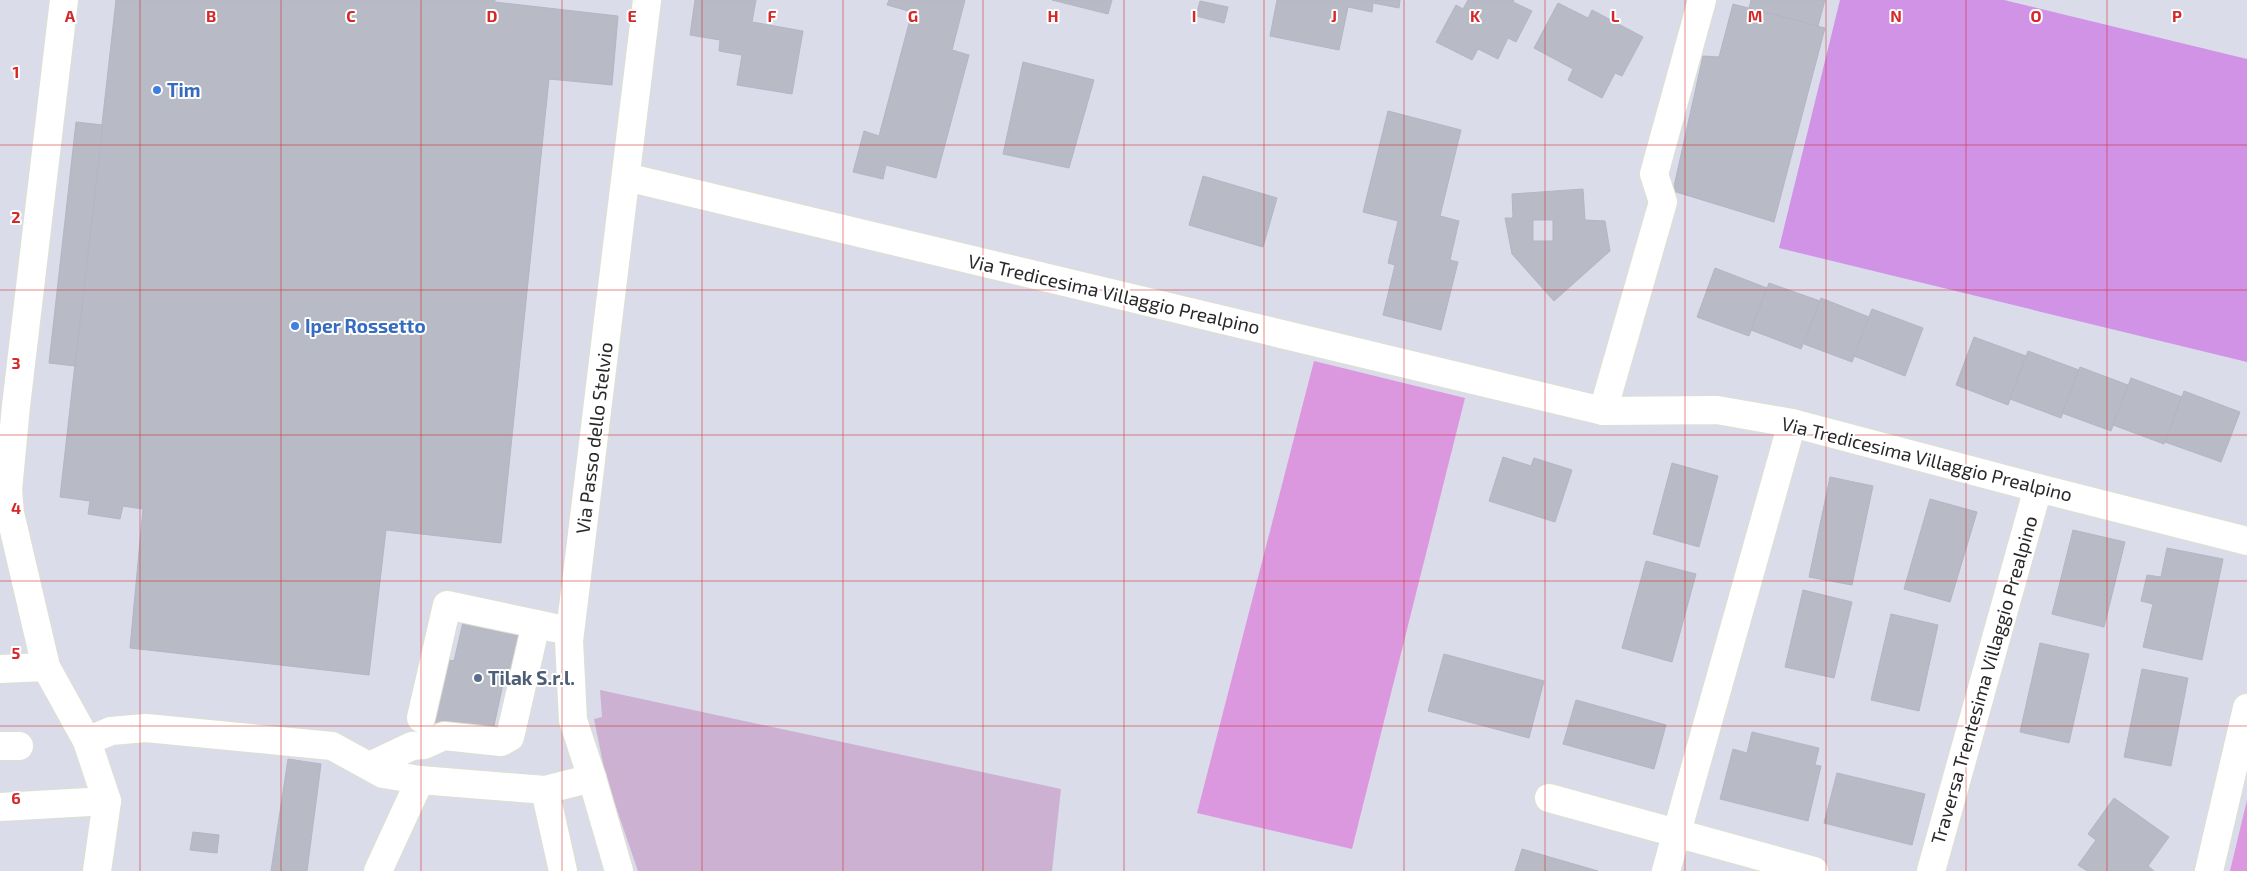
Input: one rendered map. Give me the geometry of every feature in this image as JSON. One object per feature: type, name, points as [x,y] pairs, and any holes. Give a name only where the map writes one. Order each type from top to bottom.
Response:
[{"type":"street","name":"Via Passo dello Stelvio","points":[[619,871],[573,720],[571,631],[647,0]]},
{"type":"street","points":[[1603,410],[1663,202],[1654,174],[1702,0]]},
{"type":"street","points":[[56,13],[43,96],[15,328],[8,405],[4,485],[46,668],[87,741],[107,801],[97,871]]},
{"type":"street","name":"Via Tredicesima Villaggio Prealpino","points":[[626,177],[1603,410],[1717,410],[1792,423],[2247,541]]},
{"type":"street","points":[[1666,871],[1792,423]]},
{"type":"street","name":"Traversa Trentesima Villaggio Prealpino","points":[[1931,871],[2038,488]]},
{"type":"street","points":[[421,718],[447,605],[571,631]]},
{"type":"street","points":[[370,766],[412,746],[424,745],[444,736],[501,742],[510,737],[536,624]]},
{"type":"street","points":[[0,669],[46,668]]},
{"type":"street","points":[[2209,871],[2247,708]]},
{"type":"street","points":[[87,741],[111,731],[146,728],[255,737],[332,746],[383,774],[420,780],[545,790],[592,778]]},
{"type":"street","points":[[378,871],[420,780]]},
{"type":"street","points":[[545,790],[563,871]]},
{"type":"street","points":[[1549,798],[1814,871]]},
{"type":"street","points":[[0,807],[107,801]]},
{"type":"shaded area","points":[[1840,0],[2004,0],[2247,59],[2247,362],[1779,248]]},
{"type":"shaded area","points":[[1314,361],[1465,398],[1352,849],[1197,813]]},
{"type":"shaded area","points":[[600,690],[1061,789],[1052,871],[638,871],[606,778],[594,719],[602,717]]},
{"type":"shaded area","points":[[2247,800],[2247,871],[2230,871]]},
{"type":"building","points":[[116,0],[495,0],[495,2],[618,16],[612,85],[549,79],[501,543],[386,530],[369,675],[130,648],[143,509],[123,506],[120,519],[88,514],[90,501],[60,497]]},
{"type":"building","points":[[695,0],[756,0],[752,22],[803,31],[792,94],[737,85],[742,55],[719,51],[720,40],[690,35]]},
{"type":"building","points":[[889,0],[965,0],[952,50],[969,55],[936,178],[886,165],[883,179],[853,172],[864,131],[879,136],[912,12],[887,5]]},
{"type":"building","points":[[1052,0],[1112,0],[1108,14]]},
{"type":"building","points":[[1277,0],[1400,0],[1399,8],[1373,3],[1372,12],[1348,7],[1339,50],[1270,36]]},
{"type":"building","points":[[1468,0],[1514,0],[1513,2],[1532,11],[1516,42],[1508,38],[1498,59],[1478,49],[1472,60],[1436,42],[1456,5],[1463,9]]},
{"type":"building","points":[[1751,0],[1825,0],[1818,26],[1749,8]]},
{"type":"building","points":[[1200,1],[1228,7],[1224,23],[1196,16]]},
{"type":"building","points":[[1558,3],[1588,18],[1592,10],[1643,37],[1622,76],[1615,73],[1602,98],[1568,80],[1573,69],[1534,48]]},
{"type":"building","points":[[1733,4],[1825,28],[1774,222],[1673,191],[1703,56],[1719,57]]},
{"type":"building","points":[[1023,62],[1094,80],[1069,168],[1003,154]]},
{"type":"building","points":[[1388,111],[1461,130],[1440,216],[1459,221],[1450,260],[1458,262],[1441,330],[1383,315],[1395,265],[1388,263],[1398,221],[1363,212]]},
{"type":"building","points":[[76,122],[103,125],[75,366],[49,363]]},
{"type":"building","points":[[1203,176],[1277,198],[1263,247],[1189,225]]},
{"type":"building","points":[[1583,189],[1585,220],[1605,221],[1610,251],[1554,301],[1512,254],[1505,218],[1513,218],[1512,194]],"holes":[[[1533,220],[1553,220],[1553,241],[1533,241]]]},
{"type":"building","points":[[1715,268],[1767,288],[1749,336],[1697,317]]},
{"type":"building","points":[[1769,283],[1820,301],[1801,349],[1751,330]]},
{"type":"building","points":[[1821,298],[1869,317],[1852,362],[1804,344]]},
{"type":"building","points":[[1872,309],[1923,328],[1905,376],[1854,356]]},
{"type":"building","points":[[1974,337],[2026,356],[2008,405],[1956,385]]},
{"type":"building","points":[[2028,351],[2079,370],[2061,418],[2010,399]]},
{"type":"building","points":[[2080,367],[2128,385],[2111,431],[2062,413]]},
{"type":"building","points":[[2131,378],[2182,397],[2164,444],[2113,425]]},
{"type":"building","points":[[2184,391],[2240,412],[2221,462],[2165,442]]},
{"type":"building","points":[[1503,457],[1531,466],[1534,458],[1572,470],[1555,522],[1489,501]]},
{"type":"building","points":[[1672,463],[1718,476],[1699,547],[1653,534]]},
{"type":"building","points":[[1830,477],[1873,486],[1852,585],[1809,577]]},
{"type":"building","points":[[1930,499],[1977,512],[1950,602],[1904,589]]},
{"type":"building","points":[[2073,530],[2125,542],[2104,627],[2052,614]]},
{"type":"building","points":[[2167,548],[2223,559],[2202,660],[2143,647],[2153,604],[2141,601],[2147,575],[2161,577]]},
{"type":"building","points":[[1646,561],[1696,574],[1672,662],[1622,648]]},
{"type":"building","points":[[1803,590],[1852,602],[1834,678],[1785,667]]},
{"type":"building","points":[[1891,614],[1938,625],[1919,711],[1871,700]]},
{"type":"building","points":[[464,618],[526,632],[513,686],[503,684],[492,735],[429,721],[443,659],[454,661]]},
{"type":"building","points":[[2040,643],[2089,654],[2069,743],[2020,732]]},
{"type":"building","points":[[1444,654],[1544,681],[1529,738],[1428,711]]},
{"type":"building","points":[[2142,669],[2188,678],[2171,766],[2124,757]]},
{"type":"building","points":[[1576,700],[1666,725],[1654,769],[1563,744]]},
{"type":"building","points":[[1752,732],[1819,748],[1815,765],[1821,766],[1808,821],[1720,799],[1733,749],[1747,753]]},
{"type":"building","points":[[288,759],[321,764],[307,871],[271,871]]},
{"type":"building","points":[[1837,773],[1925,794],[1912,845],[1824,823]]},
{"type":"building","points":[[2114,798],[2169,837],[2148,866],[2154,871],[2087,871],[2078,865],[2096,840],[2088,834]]},
{"type":"building","points":[[193,832],[219,835],[217,853],[190,850]]},
{"type":"building","points":[[1522,849],[1598,871],[1515,871]]},
{"type":"place","name":"Tim","points":[[157,90]]},
{"type":"place","name":"Iper Rossetto","points":[[295,326]]},
{"type":"place","name":"Tilak S.r.l.","points":[[478,678]]}]
